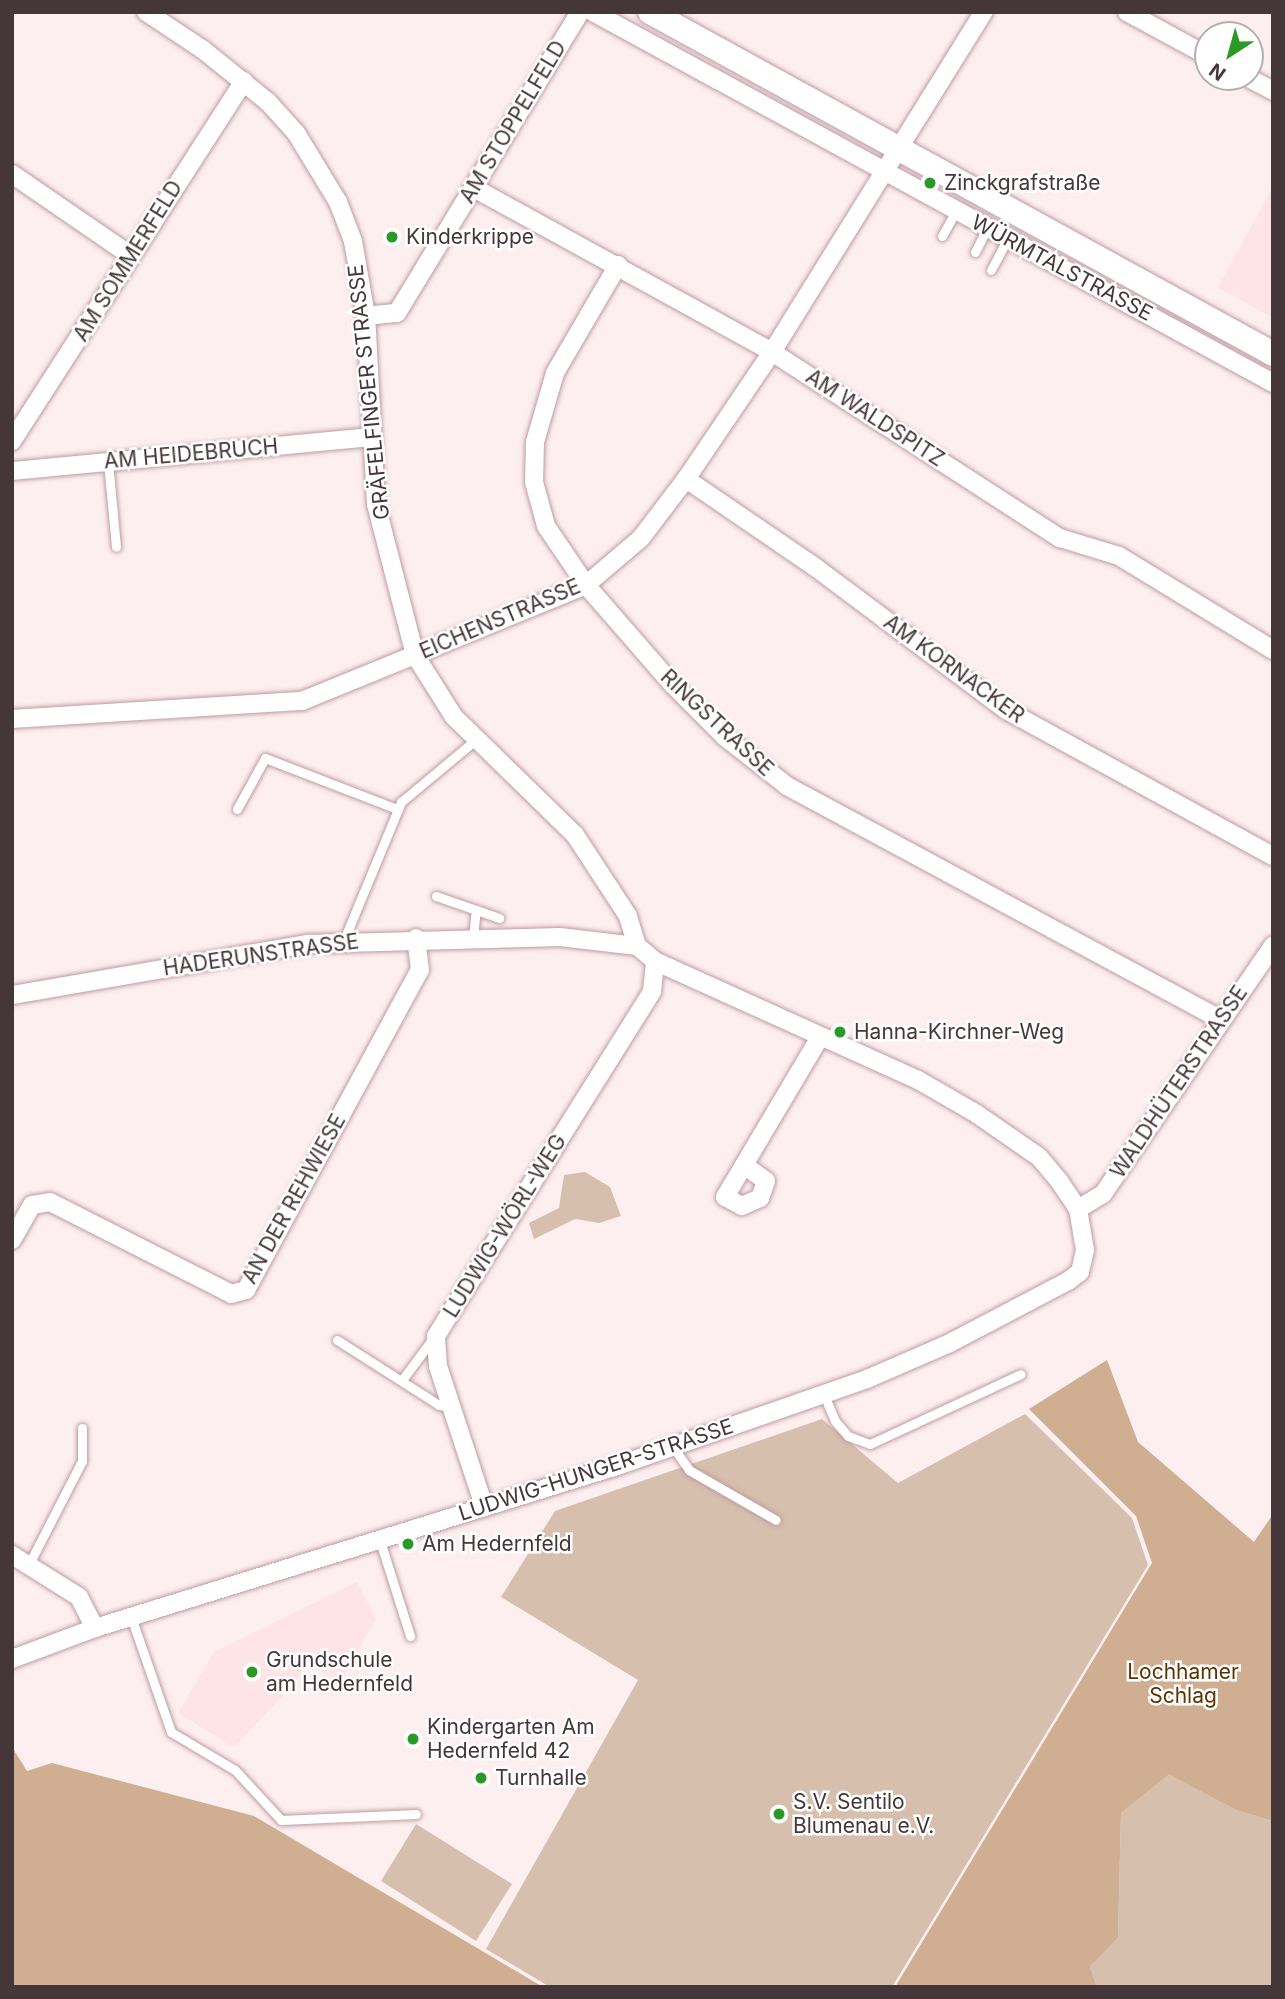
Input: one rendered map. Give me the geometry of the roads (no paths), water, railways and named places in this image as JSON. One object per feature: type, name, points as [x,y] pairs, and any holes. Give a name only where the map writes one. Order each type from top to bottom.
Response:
[{"type":"main road","name":"WÜRMTALSTRASSE","points":[[650,12],[1273,354]]},
{"type":"street","name":"GRÄFELFINGER STRASSE","points":[[146,12],[244,81],[296,133],[338,202],[353,241],[366,316],[370,437],[376,504],[415,655],[440,697],[474,741],[529,788],[575,835],[628,916],[637,946]]},
{"type":"street","name":"AM STOPPELFELD","points":[[366,316],[397,313],[580,12]]},
{"type":"street","name":"WÜRMTALSTRASSE","points":[[593,12],[1273,383]]},
{"type":"street","points":[[896,149],[984,12]]},
{"type":"street","points":[[1127,12],[1194,48]]},
{"type":"street","name":"AM SOMMERFELD","points":[[12,441],[244,81]]},
{"type":"street","name":"EICHENSTRASSE","points":[[12,719],[302,701],[586,585],[641,538],[686,479],[772,352],[896,149]]},
{"type":"street","points":[[12,174],[130,255]]},
{"type":"street","name":"AM WALDSPITZ","points":[[474,188],[772,352],[1060,538],[1119,556],[1273,650]]},
{"type":"street","name":"RINGSTRASSE","points":[[618,265],[555,373],[535,442],[534,482],[547,526],[586,585],[690,702],[787,786],[1221,1020]]},
{"type":"street","name":"AM HEIDEBRUCH","points":[[12,471],[370,437]]},
{"type":"street","name":"AM KORNACKER","points":[[686,479],[815,567],[1006,710],[1273,856]]},
{"type":"street","name":"HADERUNSTRASSE","points":[[12,995],[181,965],[343,942],[416,938],[561,937],[637,946]]},
{"type":"street","name":"AN DER REHWIESE","points":[[12,1240],[32,1205],[50,1202],[231,1294],[246,1290],[420,970],[416,938]]},
{"type":"street","points":[[637,946],[655,961],[918,1080],[977,1114],[1040,1157],[1078,1209]]},
{"type":"street","name":"WALDHÜTERSTRASSE","points":[[1078,1209],[1103,1194],[1273,946]]},
{"type":"street","name":"LUDWIG-WÖRL-WEG","points":[[484,1506],[438,1366],[436,1336],[652,991],[655,961]]},
{"type":"street","points":[[744,1165],[820,1037]]},
{"type":"street","name":"LUDWIG-HUNGER-STRASSE","points":[[95,1628],[673,1447],[824,1395],[948,1344],[1080,1272],[1085,1237],[1078,1209]]},
{"type":"street","points":[[12,1555],[79,1597],[95,1628],[12,1658]]},
{"type":"lane","points":[[942,236],[956,211]]},
{"type":"lane","points":[[975,252],[987,228]]},
{"type":"lane","points":[[991,270],[1007,238]]},
{"type":"lane","points":[[108,462],[116,547]]},
{"type":"lane","points":[[343,942],[397,809],[474,741]]},
{"type":"lane","points":[[237,809],[265,758],[397,809]]},
{"type":"lane","points":[[436,896],[499,918]]},
{"type":"lane","points":[[473,937],[476,910]]},
{"type":"lane","points":[[402,1381],[436,1336]]},
{"type":"lane","points":[[337,1340],[439,1405],[452,1407]]},
{"type":"lane","points":[[824,1395],[835,1421],[848,1436],[870,1444],[1021,1374]]},
{"type":"lane","points":[[29,1564],[82,1461],[82,1428]]},
{"type":"lane","points":[[673,1447],[689,1470],[776,1520]]},
{"type":"lane","points":[[379,1538],[410,1636]]},
{"type":"lane","points":[[131,1617],[171,1732],[235,1770],[281,1820],[416,1814]]},
{"type":"place","name":"Zinckgrafstraße","points":[[930,183]]},
{"type":"place","name":"Kinderkrippe","points":[[392,237]]},
{"type":"place","name":"Hanna-Kirchner-Weg","points":[[840,1032]]},
{"type":"place","name":"Am Hedernfeld","points":[[408,1544]]},
{"type":"place","name":"Grundschule am Hedernfeld","points":[[252,1672]]},
{"type":"place","name":"Kindergarten Am Hedernfeld 42","points":[[413,1739]]},
{"type":"place","name":"Turnhalle","points":[[481,1778]]},
{"type":"place","name":"S.V. Sentilo Blumenau e.V.","points":[[779,1814]]},
{"type":"park label","name":"Lochhamer Schlag","points":[[1183,1684]]}]
